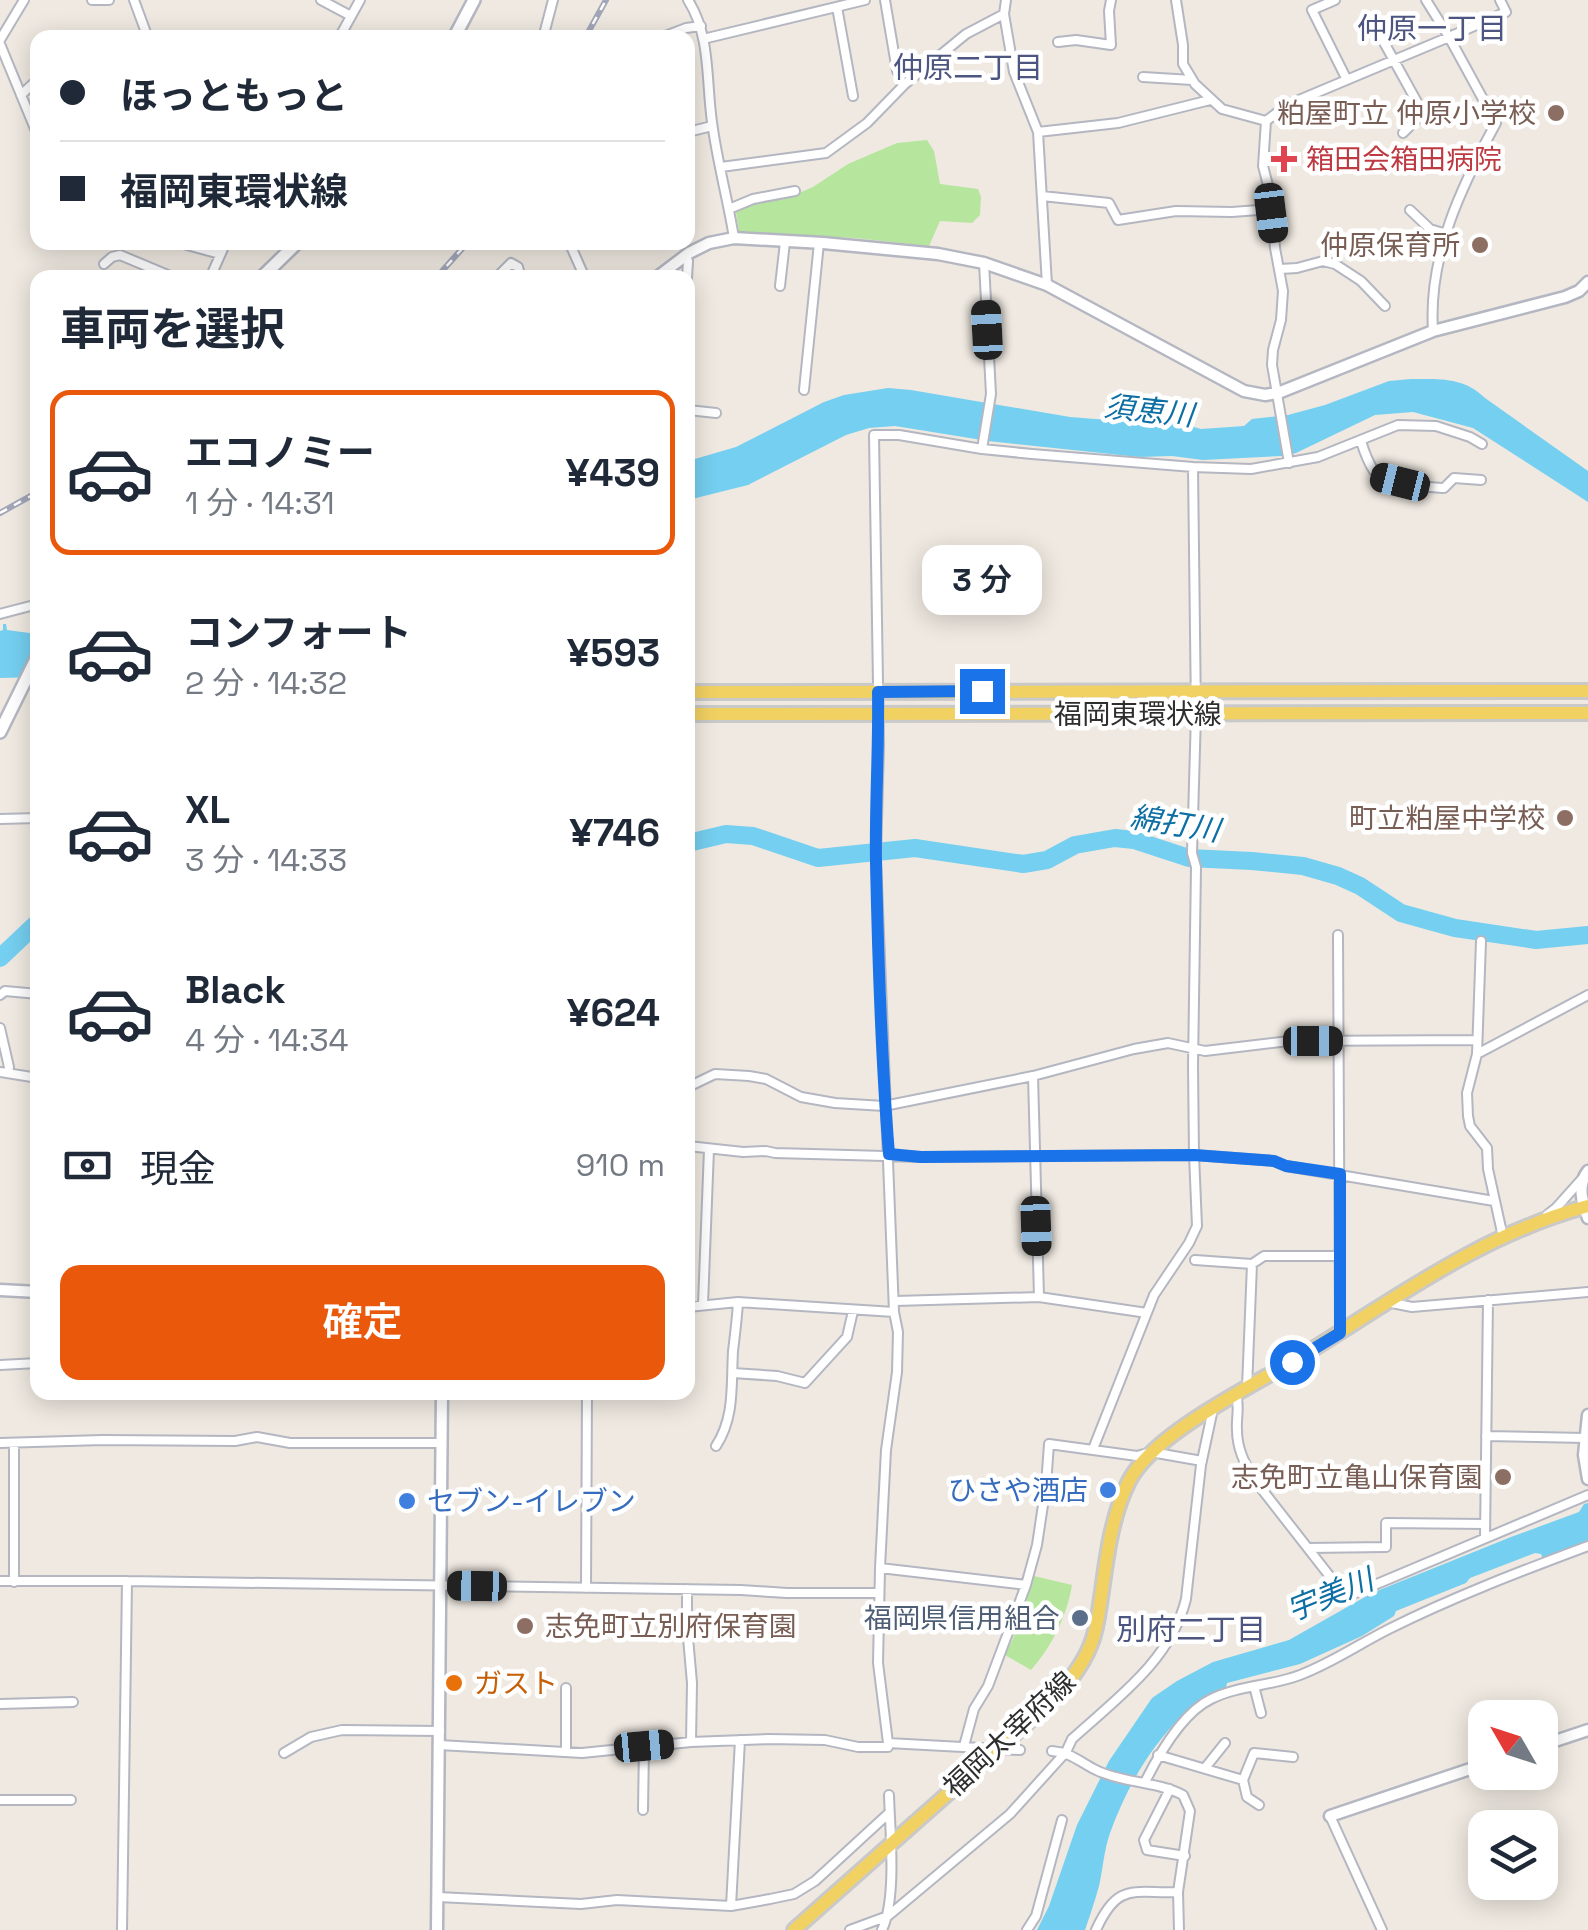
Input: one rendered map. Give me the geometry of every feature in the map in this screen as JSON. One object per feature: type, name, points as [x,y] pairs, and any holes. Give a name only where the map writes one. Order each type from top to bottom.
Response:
[{"type":"main road","points":[[458,30],[474,0]]},
{"type":"main road","points":[[268,270],[290,250]]},
{"type":"main road","points":[[0,732],[30,680]]},
{"type":"main road","name":"福岡東環状線","points":[[695,692],[1588,690]]},
{"type":"main road","name":"福岡東環状線","points":[[695,714],[1588,713]]},
{"type":"main road","name":"福岡太宰府線","points":[[794,1930],[1058,1695],[1079,1668],[1098,1620],[1118,1506],[1132,1477],[1151,1452],[1213,1409],[1456,1260],[1539,1221],[1587,1210]]},
{"type":"street","points":[[24,0],[0,42],[30,117]]},
{"type":"street","points":[[92,0],[109,0]]},
{"type":"street","points":[[134,0],[145,30]]},
{"type":"street","points":[[321,0],[351,16]]},
{"type":"street","points":[[343,30],[360,0]]},
{"type":"street","points":[[545,30],[553,0]]},
{"type":"street","points":[[688,0],[704,39],[712,126],[734,238]]},
{"type":"street","points":[[704,39],[865,0]]},
{"type":"street","points":[[885,0],[897,71]]},
{"type":"street","points":[[1006,0],[1004,14],[1014,72],[1038,132],[1047,285]]},
{"type":"street","points":[[1058,42],[1076,40],[1111,45],[1111,0]]},
{"type":"street","points":[[1176,0],[1182,58],[1192,80],[1222,108],[1266,121]]},
{"type":"street","points":[[1289,461],[1272,365],[1283,292],[1263,166],[1266,121],[1287,104],[1506,12],[1500,0]]},
{"type":"street","points":[[1330,1],[1312,10],[1346,80]]},
{"type":"street","points":[[1430,1],[1496,123],[1458,198],[1446,234],[1437,266],[1433,331]]},
{"type":"street","points":[[837,7],[853,96]]},
{"type":"street","points":[[721,168],[826,153],[868,124],[905,84],[966,34],[1004,14]]},
{"type":"street","points":[[681,30],[700,26]]},
{"type":"street","points":[[1381,37],[1423,113],[1403,133]]},
{"type":"street","points":[[1143,77],[1192,80]]},
{"type":"street","points":[[21,95],[30,87]]},
{"type":"street","points":[[1038,132],[1118,124],[1210,100]]},
{"type":"street","points":[[695,130],[712,126]]},
{"type":"street","points":[[729,209],[753,198],[794,190]]},
{"type":"street","points":[[1042,196],[1109,203],[1118,220],[1176,212],[1271,209]]},
{"type":"street","points":[[1410,210],[1430,229],[1446,234]]},
{"type":"street","points":[[666,270],[710,243],[734,238],[938,254],[984,263],[1047,285],[1244,391],[1265,396],[1433,331],[1585,289]]},
{"type":"street","points":[[780,286],[786,242]]},
{"type":"street","points":[[804,390],[819,243]]},
{"type":"street","points":[[205,250],[220,254]]},
{"type":"street","points":[[213,270],[222,250]]},
{"type":"street","points":[[104,264],[120,254],[157,270]]},
{"type":"street","points":[[686,255],[687,270]]},
{"type":"street","points":[[1280,269],[1323,261],[1336,264],[1384,306]]},
{"type":"street","points":[[983,445],[991,394],[984,263]]},
{"type":"street","points":[[695,411],[716,413]]},
{"type":"street","points":[[439,1745],[582,1753],[740,1740],[825,1740],[858,1747],[888,1747],[878,1663],[880,1568],[898,1332],[884,1106],[876,858],[874,435],[1193,467],[1251,469],[1318,457],[1398,425],[1452,430],[1482,444]]},
{"type":"street","points":[[1361,441],[1380,477],[1420,487],[1444,488],[1454,478],[1481,480]]},
{"type":"street","points":[[1093,1449],[1154,1295],[1198,1226],[1194,1155],[1196,868],[1192,853],[1196,714],[1193,467]]},
{"type":"street","points":[[0,614],[30,606]]},
{"type":"street","points":[[0,819],[30,818]]},
{"type":"street","points":[[1338,934],[1340,1333]]},
{"type":"street","points":[[1480,941],[1478,1054],[1467,1093],[1468,1116],[1470,1126],[1486,1148],[1503,1237]]},
{"type":"street","points":[[0,995],[30,994]]},
{"type":"street","points":[[1478,1054],[1588,995]]},
{"type":"street","points":[[0,1028],[9,1067],[4,1072]]},
{"type":"street","points":[[695,1084],[715,1074],[749,1076],[766,1079],[800,1097],[884,1106],[1034,1076],[1168,1043],[1205,1051],[1288,1041],[1477,1040]]},
{"type":"street","points":[[749,1063],[749,1076]]},
{"type":"street","points":[[4,1072],[30,1077]]},
{"type":"street","points":[[1034,1076],[1038,1297]]},
{"type":"street","points":[[695,1147],[921,1157],[1194,1155],[1274,1161],[1494,1200]]},
{"type":"street","points":[[702,1304],[708,1149]]},
{"type":"street","points":[[1585,1176],[1587,1210]]},
{"type":"street","points":[[1539,1221],[1585,1176]]},
{"type":"street","points":[[1195,1260],[1252,1264],[1264,1256],[1339,1256]]},
{"type":"street","points":[[1252,1264],[1236,1433],[1242,1459],[1346,1597],[1588,1495]]},
{"type":"street","points":[[0,1290],[30,1292]]},
{"type":"street","points":[[1387,1302],[1412,1307],[1588,1292]]},
{"type":"street","points":[[896,1301],[1038,1297],[1147,1313]]},
{"type":"street","points":[[1485,1538],[1488,1300]]},
{"type":"street","points":[[716,1446],[726,1430],[732,1399],[738,1302]]},
{"type":"street","points":[[695,1306],[738,1302],[894,1312]]},
{"type":"street","points":[[733,1373],[806,1382],[846,1337],[852,1311]]},
{"type":"street","points":[[0,1365],[30,1363]]},
{"type":"street","points":[[438,1930],[442,1400]]},
{"type":"street","points":[[586,1588],[587,1400]]},
{"type":"street","points":[[850,1930],[888,1916],[1010,1814],[1066,1752],[1072,1739],[1142,1676],[1160,1652],[1183,1613],[1202,1460],[1213,1409]]},
{"type":"street","points":[[1588,1415],[1584,1455],[1588,1479]]},
{"type":"street","points":[[0,1442],[235,1441],[258,1436],[290,1442],[442,1444]]},
{"type":"street","points":[[1486,1436],[1586,1438]]},
{"type":"street","points":[[14,1443],[14,1582]]},
{"type":"street","points":[[964,1746],[974,1709],[988,1686],[1026,1584],[1037,1544],[1049,1444],[1202,1460]]},
{"type":"street","points":[[0,1512],[14,1513]]},
{"type":"street","points":[[1308,1548],[1386,1548],[1386,1523],[1485,1524]]},
{"type":"street","points":[[1143,1781],[1158,1755],[1196,1709],[1211,1699],[1296,1677],[1342,1657],[1388,1630],[1588,1546]]},
{"type":"street","points":[[880,1568],[1026,1584]]},
{"type":"street","points":[[0,1582],[126,1580],[880,1593]]},
{"type":"street","points":[[122,1930],[126,1580]]},
{"type":"street","points":[[687,1590],[691,1742]]},
{"type":"street","points":[[1254,1686],[1261,1714]]},
{"type":"street","points":[[566,1688],[566,1752]]},
{"type":"street","points":[[0,1704],[73,1702]]},
{"type":"street","points":[[284,1753],[311,1737],[342,1730],[440,1731]]},
{"type":"street","points":[[1558,1740],[1588,1730]]},
{"type":"street","points":[[731,1906],[740,1740]]},
{"type":"street","points":[[888,1743],[1020,1750]]},
{"type":"street","points":[[1204,1768],[1225,1743]]},
{"type":"street","points":[[643,1810],[644,1746]]},
{"type":"street","points":[[1052,1751],[1066,1752],[1100,1772],[1184,1795],[1190,1811],[1178,1892],[1179,1930]]},
{"type":"street","points":[[1259,1805],[1247,1797],[1243,1780],[1254,1752],[1293,1757]]},
{"type":"street","points":[[1158,1755],[1243,1780]]},
{"type":"street","points":[[1382,1930],[1330,1816],[1468,1770]]},
{"type":"street","points":[[1170,1789],[1144,1840],[1147,1850],[1184,1856]]},
{"type":"street","points":[[882,1930],[888,1916],[889,1795]]},
{"type":"street","points":[[0,1800],[71,1800]]},
{"type":"street","points":[[438,1897],[731,1906],[794,1894],[815,1881],[889,1813]]},
{"type":"street","points":[[1027,1930],[1036,1916],[1062,1820]]},
{"type":"street","points":[[1096,1930],[1104,1912],[1116,1899],[1134,1891],[1178,1892]]},
{"type":"green space","points":[[927,140],[934,151],[940,184],[978,189],[981,197],[980,215],[972,223],[940,221],[929,246],[739,232],[736,212],[813,187],[848,164],[897,143]]},
{"type":"green space","points":[[1034,1576],[1072,1585],[1058,1630],[1031,1670],[1005,1655]]},
{"type":"water","points":[[1432,379],[1469,386],[1588,471],[1588,502],[1473,428],[1413,412],[1375,415],[1296,453],[1203,460],[988,441],[895,426],[869,428],[846,435],[748,485],[695,498],[695,459],[736,447],[844,395],[888,388],[911,390],[1070,417],[1172,421],[1201,429],[1244,426],[1252,419],[1288,415],[1389,381]]},
{"type":"water","points":[[6,624],[7,630],[30,633],[30,677],[0,678]]},
{"type":"water","points":[[1588,1503],[1588,1540],[1543,1559],[1535,1553],[1470,1578],[1396,1611],[1362,1636],[1300,1664],[1227,1683],[1226,1688],[1197,1702],[1159,1742],[1123,1801],[1108,1839],[1085,1930],[1037,1930],[1077,1825],[1109,1761],[1152,1698],[1213,1662],[1289,1640],[1372,1593],[1579,1512]]},
{"type":"waterway","name":"綿打川","points":[[695,841],[726,834],[753,836],[818,858],[915,848],[1023,864],[1047,860],[1075,845],[1115,838],[1134,840],[1189,858],[1303,866],[1360,886],[1401,913],[1455,928],[1536,940],[1588,935]]},
{"type":"waterway","name":"綿打川","points":[[0,958],[30,930]]},
{"type":"railway","points":[[589,30],[606,0]]},
{"type":"railway","points":[[443,270],[461,250]]},
{"type":"railway","points":[[0,513],[30,496]]},
{"type":"place","name":"粕屋町立 仲原小学校","points":[[1556,113]]},
{"type":"place","name":"箱田会箱田病院","points":[[1284,159]]},
{"type":"place","name":"仲原保育所","points":[[1480,245]]},
{"type":"place","name":"町立粕屋中学校","points":[[1565,818]]},
{"type":"place","name":"志免町立亀山保育園","points":[[1503,1477]]},
{"type":"place","name":"ひさや酒店","points":[[1108,1490]]},
{"type":"place","name":"セブン-イレブン","points":[[407,1501]]},
{"type":"place","name":"福岡県信用組合","points":[[1080,1618]]},
{"type":"place","name":"志免町立別府保育園","points":[[525,1626]]},
{"type":"place","name":"ガスト","points":[[454,1683]]},
{"type":"district","name":"仲原一丁目","points":[[1432,29]]},
{"type":"district","name":"仲原二丁目","points":[[968,68]]},
{"type":"district","name":"別府二丁目","points":[[1191,1630]]},
{"type":"route","points":[[982,691],[878,692],[876,858],[889,1154],[1194,1155],[1274,1161],[1340,1174],[1340,1333],[1292,1362]]},
{"type":"water label","name":"須恵川","points":[[1149,411]]},
{"type":"water label","name":"宇美川","points":[[1330,1595]]}]
